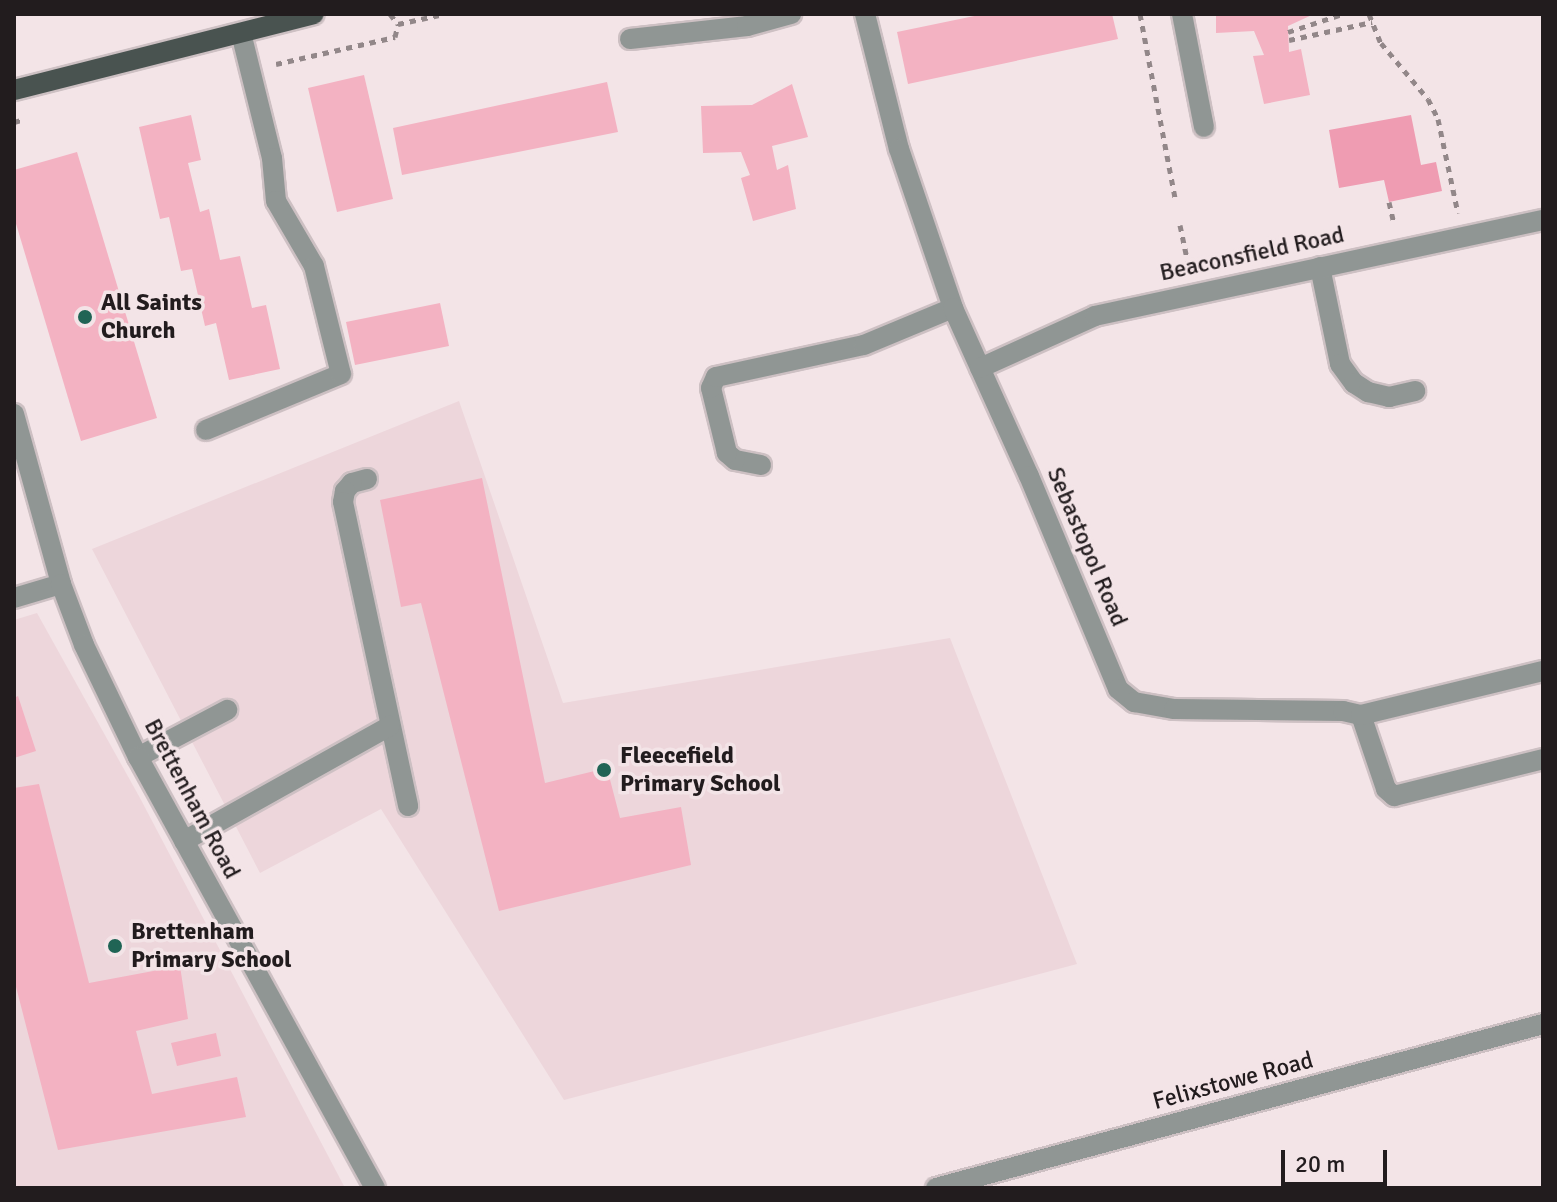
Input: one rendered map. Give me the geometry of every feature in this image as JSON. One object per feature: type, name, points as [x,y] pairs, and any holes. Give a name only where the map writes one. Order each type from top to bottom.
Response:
[{"type":"main road","points":[[14,90],[314,14]]},
{"type":"street","points":[[630,39],[747,26],[791,14]]},
{"type":"street","name":"Sebastopol Road","points":[[865,14],[899,149],[953,308],[1118,689],[1134,702],[1174,709],[1343,711],[1361,715],[1543,671]]},
{"type":"street","points":[[1182,14],[1204,127]]},
{"type":"street","points":[[206,430],[341,374],[314,266],[276,201],[272,158],[241,33]]},
{"type":"street","name":"Beaconsfield Road","points":[[980,368],[1095,316],[1195,292],[1543,220]]},
{"type":"street","points":[[1320,267],[1340,364],[1354,383],[1368,392],[1389,397],[1415,391]]},
{"type":"street","points":[[761,465],[735,460],[727,453],[711,388],[716,377],[864,345],[953,308]]},
{"type":"street","name":"Brettenham Road","points":[[14,414],[61,584],[84,645],[138,757],[375,1188]]},
{"type":"street","points":[[367,479],[352,483],[345,491],[343,502],[408,806]]},
{"type":"street","points":[[14,598],[61,584]]},
{"type":"street","points":[[138,757],[227,710]]},
{"type":"street","points":[[1361,715],[1386,789],[1394,796],[1543,759]]},
{"type":"street","points":[[184,841],[390,726]]},
{"type":"street","name":"Felixstowe Road","points":[[936,1188],[1543,1024]]},
{"type":"path","points":[[390,14],[398,24]]},
{"type":"path","points":[[398,24],[444,14]]},
{"type":"path","points":[[1140,14],[1175,198]]},
{"type":"path","points":[[1288,32],[1342,14]]},
{"type":"path","points":[[1369,14],[1381,43],[1428,99],[1438,119],[1463,237]]},
{"type":"path","points":[[1289,40],[1372,22]]},
{"type":"path","points":[[249,71],[395,37],[398,24]]},
{"type":"path","points":[[1180,225],[1195,292]]},
{"type":"shaded area","points":[[1411,115],[1421,165],[1436,162],[1442,191],[1389,202],[1384,180],[1339,188],[1329,130]]},
{"type":"shaded area","name":"Fleecefield Primary School","points":[[459,401],[563,703],[950,638],[1077,964],[564,1100],[381,809],[260,873],[92,549]]},
{"type":"shaded area","name":"Brettenham Primary School","points":[[37,613],[140,798],[345,1188],[14,1188],[14,620]]},
{"type":"building","points":[[984,14],[1112,14],[1118,39],[908,84],[897,32]]},
{"type":"building","points":[[1216,14],[1314,14],[1288,26],[1289,52],[1301,49],[1310,95],[1264,104],[1253,56],[1264,55],[1254,31],[1216,33]]},
{"type":"building","points":[[364,75],[393,199],[337,212],[308,88]]},
{"type":"building","points":[[607,82],[618,132],[402,175],[393,128]]},
{"type":"building","points":[[792,84],[808,137],[772,146],[777,170],[788,165],[796,209],[753,221],[741,178],[750,175],[741,152],[703,153],[701,106],[752,105]]},
{"type":"building","points":[[191,115],[201,160],[188,163],[200,212],[209,209],[220,260],[240,256],[252,308],[266,305],[280,369],[229,380],[216,323],[205,326],[192,269],[181,271],[169,217],[160,219],[139,127]]},
{"type":"building","name":"All Saints Church","points":[[77,152],[157,418],[81,441],[14,217],[14,170]]},
{"type":"building","points":[[440,303],[449,346],[355,365],[346,322]]},
{"type":"building","points":[[482,478],[545,783],[607,768],[620,818],[681,807],[691,865],[499,911],[421,603],[401,607],[380,500]]},
{"type":"building","points":[[18,696],[36,751],[14,758],[14,698]]},
{"type":"building","points":[[39,784],[89,983],[180,966],[188,1019],[136,1031],[152,1094],[237,1077],[246,1117],[58,1150],[14,979],[14,788]]},
{"type":"building","points":[[216,1033],[221,1056],[177,1066],[171,1043]]},
{"type":"place","name":"All Saints Church","points":[[85,317]]},
{"type":"place","name":"Fleecefield Primary School","points":[[604,770]]},
{"type":"place","name":"Brettenham Primary School","points":[[115,946]]}]
